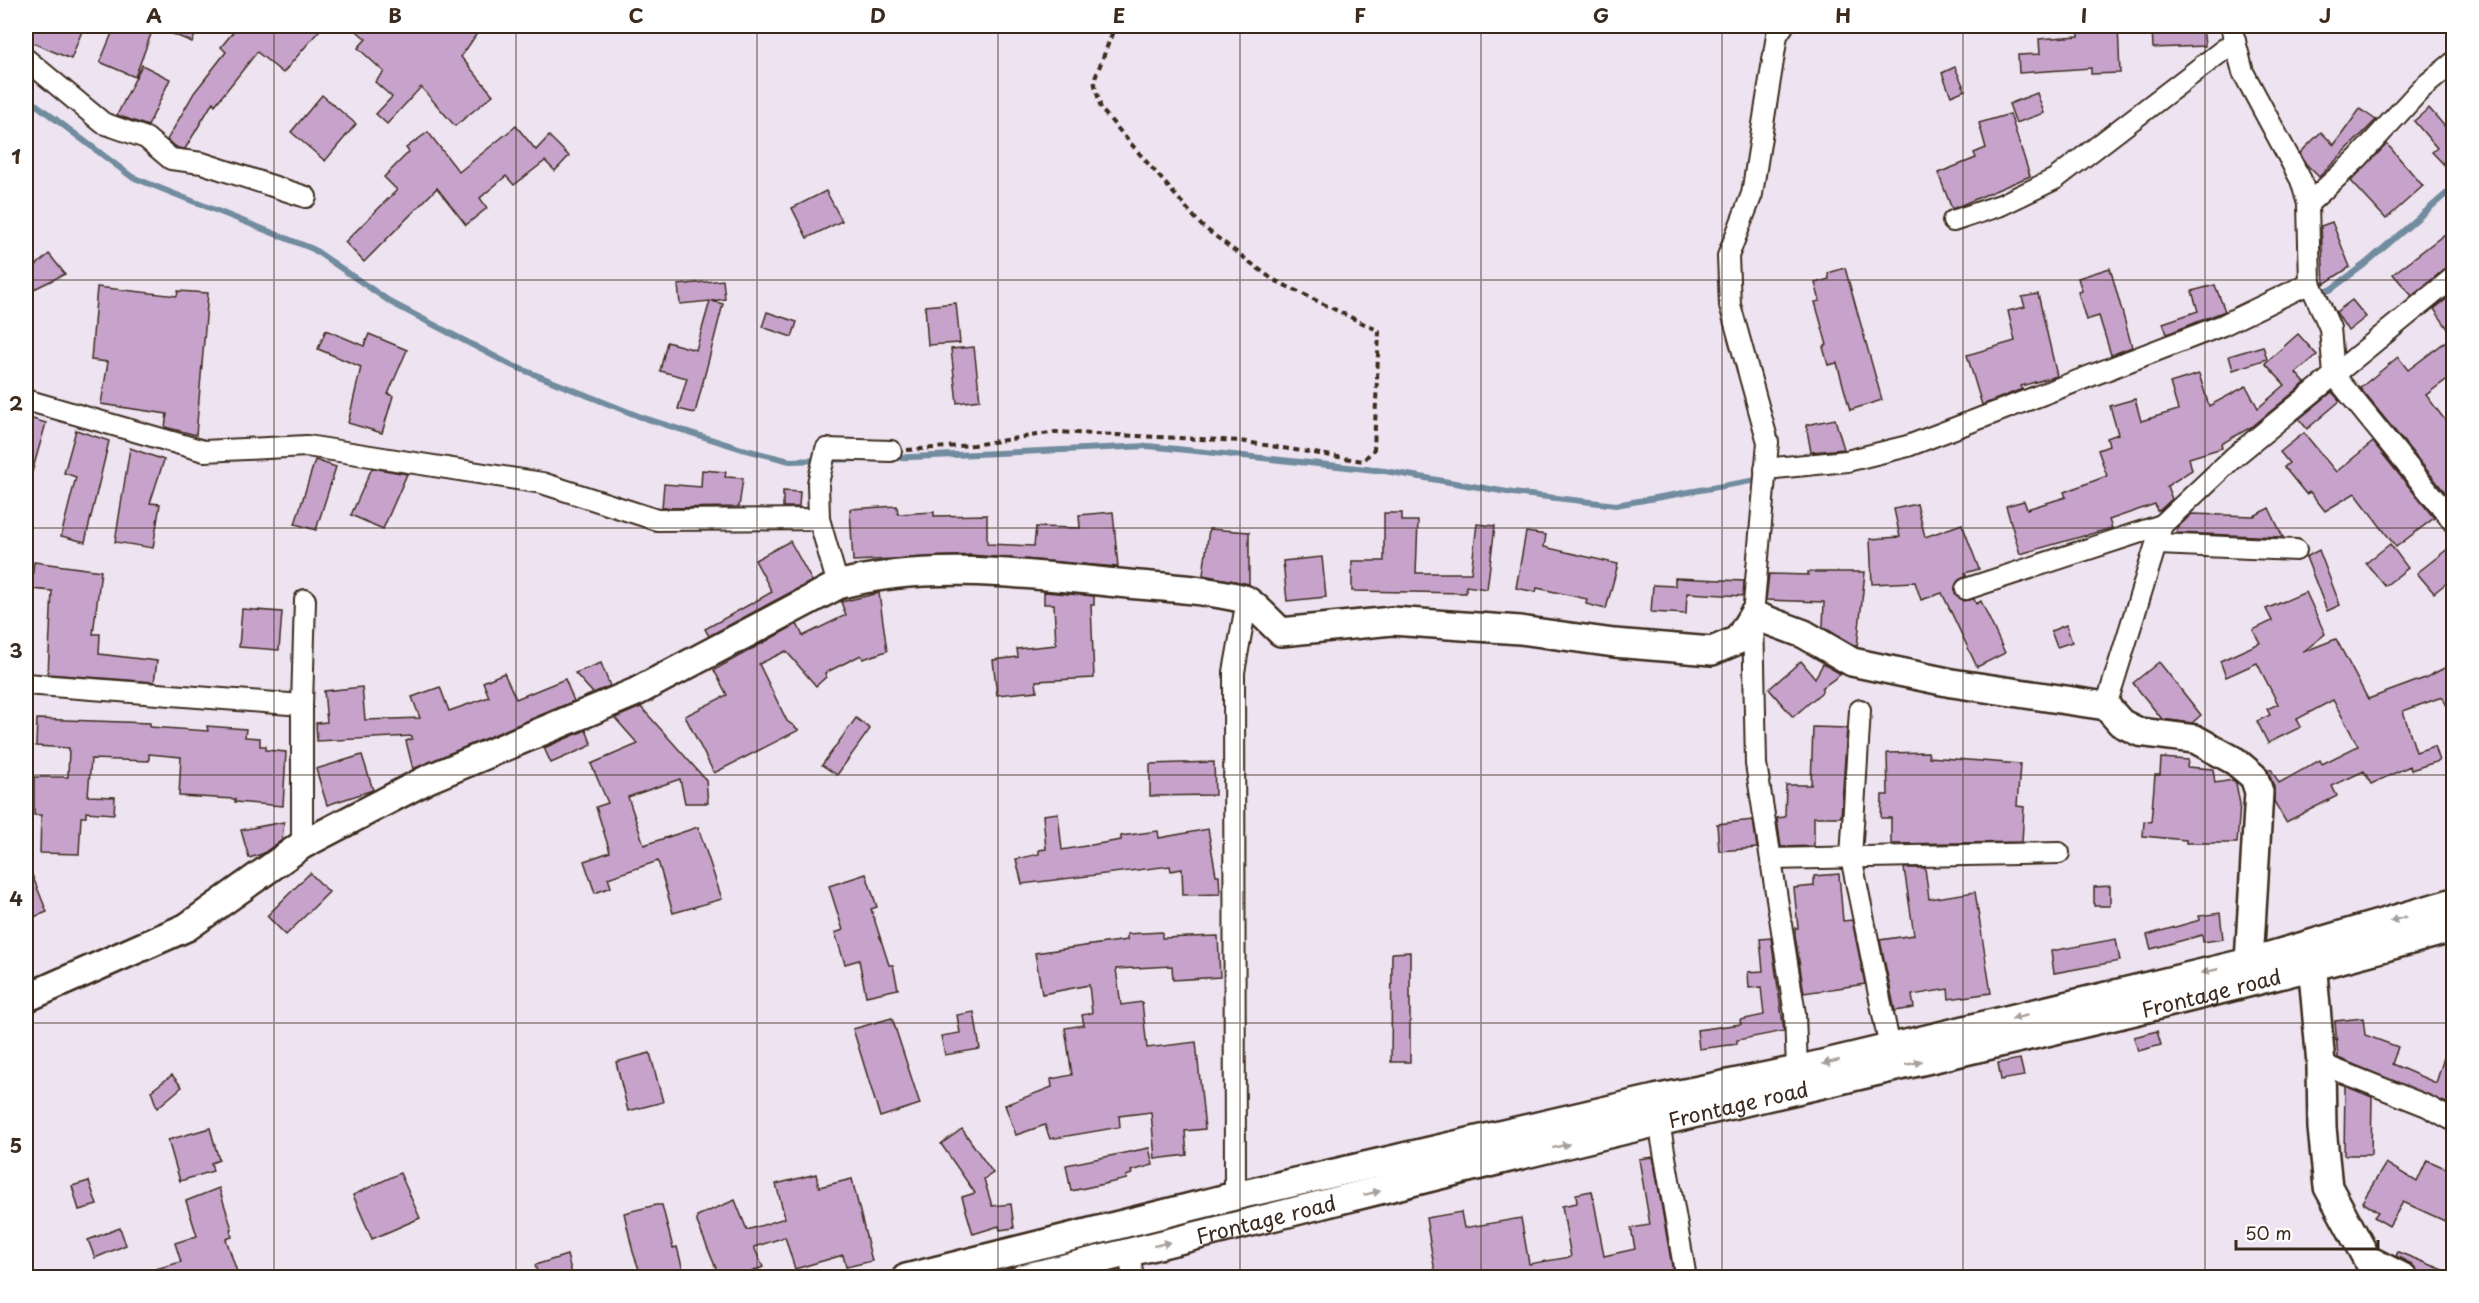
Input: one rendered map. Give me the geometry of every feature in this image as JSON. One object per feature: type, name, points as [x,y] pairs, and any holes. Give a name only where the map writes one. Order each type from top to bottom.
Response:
[{"type":"main road","points":[[26,998],[187,927],[302,845],[428,779],[636,692],[838,585],[863,579],[957,571],[1145,585],[1247,600],[1281,632],[1392,621],[1520,630],[1614,643],[1712,651],[1738,640],[1753,615],[1804,634],[1852,662],[1952,683],[2106,706],[2121,723],[2130,728],[2139,732],[2195,739],[2235,761],[2254,777],[2259,792],[2249,962]]},
{"type":"main road","points":[[906,1278],[1235,1196],[1656,1111],[1797,1070],[2249,962],[2312,957],[2454,902]]},
{"type":"main road","name":"Frontage road","points":[[1023,1278],[1131,1265],[1656,1111],[2127,1014],[2312,957],[2454,928]]},
{"type":"main road","points":[[2312,957],[2322,1064],[2322,1128],[2328,1187],[2367,1259],[2404,1278]]},
{"type":"street","points":[[1783,26],[1777,36],[1752,194],[1728,256],[1730,305],[1768,442],[1753,615],[1756,764],[1796,1014],[1797,1070]]},
{"type":"street","points":[[1953,221],[2001,205],[2055,179],[2233,33],[2243,72],[2301,180],[2308,204],[2310,284],[2330,328],[2334,375],[2454,523]]},
{"type":"street","points":[[26,59],[104,123],[147,138],[171,159],[202,163],[306,197]]},
{"type":"street","points":[[2308,204],[2358,158],[2421,88],[2454,62]]},
{"type":"street","points":[[2106,706],[2160,534],[2234,457],[2454,277]]},
{"type":"street","points":[[1765,469],[1847,461],[1908,446],[2223,324],[2310,284]]},
{"type":"street","points":[[26,400],[204,451],[307,446],[542,483],[657,520],[819,519]]},
{"type":"street","points":[[838,585],[819,519],[818,483],[826,449],[891,451]]},
{"type":"street","points":[[1966,589],[2160,534],[2296,550]]},
{"type":"street","points":[[302,845],[302,705],[306,600]]},
{"type":"street","points":[[1235,1196],[1234,672],[1247,600]]},
{"type":"street","points":[[26,684],[302,705]]},
{"type":"street","points":[[1860,710],[1851,857],[1890,1048]]},
{"type":"street","points":[[1771,859],[2059,853]]},
{"type":"street","points":[[2322,1064],[2427,1106],[2454,1121]]},
{"type":"street","points":[[1656,1111],[1686,1278]]},
{"type":"path","points":[[891,451],[973,445],[1056,432],[1240,441],[1363,461],[1374,449],[1379,331],[1272,279],[1202,226],[1101,109],[1094,81],[1115,26]]},
{"type":"building","points":[[26,26],[84,26],[71,59],[26,40]]},
{"type":"building","points":[[115,26],[154,26],[135,77],[100,62]]},
{"type":"building","points":[[154,26],[199,26],[192,42]]},
{"type":"building","points":[[238,26],[323,26],[283,73],[257,52],[215,105],[213,102],[185,149],[178,148],[167,140],[194,93],[226,52],[221,47]]},
{"type":"building","points":[[351,26],[482,26],[461,57],[493,95],[455,126],[421,87],[387,124],[376,114],[392,97],[375,82],[384,72],[358,48],[366,39]]},
{"type":"building","points":[[2079,26],[2118,26],[2120,73],[2091,74],[2091,68],[2019,73],[2018,55],[2040,54],[2039,39],[2079,36]]},
{"type":"building","points":[[2152,26],[2203,26],[2205,46],[2153,48]]},
{"type":"building","points":[[142,65],[170,79],[148,126],[117,115]]},
{"type":"building","points":[[1955,67],[1965,90],[1951,96],[1942,73]]},
{"type":"building","points":[[2037,93],[2044,113],[2016,123],[2009,104]]},
{"type":"building","points":[[322,95],[356,124],[325,161],[291,132]]},
{"type":"building","points":[[2429,108],[2452,135],[2454,133],[2454,175],[2432,152],[2437,148],[2414,121]]},
{"type":"building","points":[[2360,109],[2376,120],[2319,177],[2306,164],[2300,153],[2321,132],[2334,145]]},
{"type":"building","points":[[2010,114],[2030,176],[1952,209],[1938,173],[1976,158],[1974,153],[1986,148],[1979,123]]},
{"type":"building","points":[[516,126],[536,150],[549,136],[569,156],[555,171],[545,161],[514,185],[506,176],[480,198],[487,208],[466,225],[437,188],[364,262],[345,242],[397,190],[384,177],[409,152],[406,148],[428,132],[459,172]]},
{"type":"building","points":[[2387,144],[2423,186],[2386,219],[2351,181]]},
{"type":"building","points":[[826,191],[842,221],[807,238],[792,208]]},
{"type":"building","points":[[2332,222],[2350,267],[2324,284],[2321,226]]},
{"type":"building","points":[[2454,227],[2454,265],[2446,268],[2412,296],[2393,274]]},
{"type":"building","points":[[49,254],[65,274],[32,290],[26,282],[26,274]]},
{"type":"building","points":[[1845,268],[1882,400],[1850,410],[1837,363],[1828,365],[1823,347],[1827,345],[1815,302],[1820,301],[1815,283],[1829,279],[1828,273]]},
{"type":"building","points":[[2110,268],[2132,347],[2111,355],[2099,316],[2086,320],[2078,292],[2082,291],[2078,278]]},
{"type":"building","points":[[723,280],[725,299],[712,301],[723,304],[695,413],[678,409],[687,378],[660,371],[667,342],[696,350],[710,301],[680,304],[678,285]]},
{"type":"building","points":[[2215,285],[2225,311],[2167,334],[2163,323],[2198,311],[2192,291]]},
{"type":"building","points":[[97,287],[177,296],[178,291],[208,293],[196,435],[165,427],[167,414],[101,404],[108,362],[91,360]]},
{"type":"building","points":[[2038,294],[2057,376],[2021,386],[2022,389],[1982,405],[1967,355],[2015,341],[2008,311],[2025,307],[2022,297]]},
{"type":"building","points":[[2448,298],[2454,306],[2454,374],[2426,395],[2454,432],[2453,502],[2360,388],[2398,357],[2408,370],[2453,336],[2434,309]]},
{"type":"building","points":[[2352,300],[2366,317],[2348,331],[2336,312]]},
{"type":"building","points":[[956,303],[960,343],[928,345],[925,306]]},
{"type":"building","points":[[767,312],[797,322],[792,337],[762,327]]},
{"type":"building","points":[[326,330],[364,346],[369,334],[407,350],[388,394],[393,396],[382,433],[348,423],[361,367],[318,349]]},
{"type":"building","points":[[2298,334],[2317,355],[2296,373],[2305,383],[2253,426],[2221,444],[2222,448],[2189,458],[2192,470],[2167,486],[2172,499],[2160,510],[2157,511],[2155,504],[2109,520],[2112,528],[2020,554],[2006,506],[2024,501],[2027,509],[2066,497],[2064,492],[2107,476],[2098,450],[2109,446],[2107,438],[2118,434],[2110,406],[2135,399],[2141,421],[2178,410],[2170,383],[2199,374],[2209,406],[2246,386],[2258,408],[2285,385],[2265,363]]},
{"type":"building","points":[[2263,346],[2267,359],[2233,370],[2229,356]]},
{"type":"building","points":[[974,347],[980,400],[957,403],[951,349]]},
{"type":"building","points":[[2332,392],[2340,401],[2307,429],[2299,419]]},
{"type":"building","points":[[26,417],[46,423],[30,479],[26,479]]},
{"type":"building","points":[[1835,419],[1844,449],[1811,452],[1806,425]]},
{"type":"building","points":[[76,430],[109,441],[85,542],[61,536],[76,477],[64,473]]},
{"type":"building","points":[[2304,433],[2336,472],[2373,442],[2434,518],[2396,547],[2355,493],[2325,511],[2310,492],[2306,494],[2284,467],[2289,463],[2280,452]]},
{"type":"building","points":[[130,448],[164,460],[150,503],[160,504],[153,548],[115,542]]},
{"type":"building","points":[[315,460],[336,467],[316,530],[295,524]]},
{"type":"building","points":[[372,468],[407,474],[383,529],[351,515]]},
{"type":"building","points":[[702,470],[726,472],[725,477],[743,478],[739,507],[662,508],[664,484],[701,487]]},
{"type":"building","points":[[783,491],[800,492],[799,507],[783,507]]},
{"type":"building","points":[[1917,504],[1925,537],[1962,524],[1979,569],[1965,573],[1966,576],[1958,581],[1955,593],[1963,601],[1974,599],[1976,604],[1981,601],[2005,653],[1977,667],[1942,593],[1921,600],[1915,582],[1872,584],[1870,539],[1900,537],[1894,509]]},
{"type":"building","points":[[897,506],[898,514],[934,512],[934,516],[987,515],[987,544],[1034,546],[1036,527],[1080,528],[1079,515],[1113,512],[1118,567],[971,555],[853,561],[850,509]]},
{"type":"building","points":[[2269,508],[2283,537],[2176,533],[2177,528],[2192,514],[2254,516]]},
{"type":"building","points":[[1384,513],[1402,513],[1402,521],[1418,521],[1416,573],[1471,573],[1477,524],[1495,526],[1487,589],[1466,586],[1466,593],[1352,591],[1352,561],[1384,561]]},
{"type":"building","points":[[1209,529],[1249,532],[1249,584],[1203,575]]},
{"type":"building","points":[[1526,532],[1546,535],[1544,547],[1618,564],[1606,609],[1586,604],[1587,599],[1537,588],[1536,592],[1516,588]]},
{"type":"building","points":[[790,541],[812,581],[709,636],[705,629],[772,592],[755,560]]},
{"type":"building","points":[[2390,544],[2408,568],[2385,586],[2366,563]]},
{"type":"building","points":[[2454,544],[2454,577],[2434,593],[2417,573]]},
{"type":"building","points":[[2319,550],[2340,605],[2327,611],[2306,557]]},
{"type":"building","points":[[1322,557],[1326,597],[1287,601],[1283,561]]},
{"type":"building","points":[[34,562],[101,571],[93,634],[100,634],[99,654],[157,661],[154,682],[48,674],[52,591],[31,589]]},
{"type":"building","points":[[1808,572],[1865,572],[1857,647],[1823,627],[1824,602],[1766,600],[1769,574],[1808,575]]},
{"type":"building","points":[[1675,578],[1744,581],[1743,596],[1687,593],[1686,614],[1651,612],[1653,585],[1675,586]]},
{"type":"building","points":[[1044,592],[1094,596],[1094,605],[1091,605],[1094,678],[1036,681],[1037,691],[997,695],[993,660],[1018,657],[1017,649],[1056,645],[1054,604],[1044,604]]},
{"type":"building","points":[[2306,592],[2325,634],[2303,652],[2336,639],[2368,699],[2425,678],[2454,663],[2454,719],[2442,697],[2403,711],[2416,752],[2434,746],[2439,761],[2411,770],[2410,766],[2371,784],[2364,771],[2332,786],[2337,796],[2286,822],[2274,801],[2274,787],[2268,771],[2271,769],[2279,783],[2320,760],[2322,764],[2358,746],[2333,700],[2297,719],[2301,727],[2268,743],[2257,721],[2270,715],[2267,709],[2278,704],[2257,663],[2226,677],[2220,661],[2260,643],[2253,630],[2272,621],[2266,609]]},
{"type":"building","points":[[879,593],[887,651],[863,659],[861,655],[825,673],[826,677],[816,686],[786,651],[759,664],[787,721],[799,730],[714,773],[685,716],[727,695],[714,670],[797,624],[803,636],[846,615],[841,602]]},
{"type":"building","points":[[242,609],[282,612],[279,650],[239,647]]},
{"type":"building","points":[[2066,625],[2072,642],[2057,647],[2051,631]]},
{"type":"building","points":[[1801,661],[1815,678],[1823,664],[1841,674],[1822,688],[1822,692],[1793,717],[1769,689]]},
{"type":"building","points":[[2159,662],[2201,715],[2192,723],[2162,719],[2133,683]]},
{"type":"building","points":[[601,663],[610,686],[593,693],[575,673]]},
{"type":"building","points":[[504,673],[516,699],[565,679],[574,701],[413,769],[406,741],[412,739],[412,736],[317,741],[316,723],[327,722],[324,691],[362,687],[365,720],[420,718],[412,697],[440,687],[449,711],[489,697],[483,682]]},
{"type":"building","points":[[641,707],[706,780],[708,803],[685,803],[680,779],[628,797],[644,845],[698,827],[722,899],[673,913],[658,861],[608,878],[611,887],[595,893],[584,861],[610,852],[596,807],[608,803],[591,764],[638,744],[615,718]]},
{"type":"building","points":[[856,718],[870,729],[837,775],[822,765]]},
{"type":"building","points":[[37,719],[150,723],[150,727],[208,731],[207,726],[246,729],[245,737],[260,738],[260,746],[266,746],[266,750],[286,752],[283,806],[235,802],[235,799],[179,796],[181,757],[149,754],[149,761],[91,759],[88,796],[115,797],[114,814],[86,812],[86,817],[81,817],[79,854],[40,853],[41,815],[34,815],[34,777],[68,777],[69,748],[36,746]]},
{"type":"building","points":[[1813,727],[1847,728],[1841,817],[1814,817],[1814,846],[1781,847],[1777,818],[1785,817],[1786,785],[1811,785]]},
{"type":"building","points":[[586,730],[592,745],[551,763],[544,748]]},
{"type":"building","points":[[1928,752],[1929,757],[2020,764],[2017,806],[2024,807],[2022,842],[1891,844],[1891,818],[1881,818],[1882,795],[1888,795],[1887,753]]},
{"type":"building","points":[[362,755],[373,790],[327,805],[316,769]]},
{"type":"building","points":[[2161,758],[2188,760],[2187,767],[2213,769],[2215,783],[2233,780],[2236,783],[2240,804],[2237,843],[2186,843],[2186,840],[2143,836],[2144,821],[2151,822],[2155,775],[2160,775]]},
{"type":"building","points":[[1214,762],[1215,795],[1150,796],[1150,764]]},
{"type":"building","points":[[1058,813],[1062,850],[1121,840],[1121,836],[1158,831],[1159,838],[1208,829],[1216,875],[1219,875],[1220,894],[1183,895],[1182,869],[1171,871],[1170,866],[1022,884],[1016,859],[1039,854],[1039,850],[1046,849],[1043,815]]},
{"type":"building","points":[[1753,820],[1757,848],[1719,851],[1717,824]]},
{"type":"building","points":[[284,822],[282,840],[262,854],[249,858],[241,830]]},
{"type":"building","points":[[26,860],[47,912],[26,920]]},
{"type":"building","points":[[1904,868],[1925,868],[1929,899],[1975,892],[1991,993],[1949,999],[1948,989],[1912,995],[1914,1008],[1895,1011],[1880,940],[1914,935]]},
{"type":"building","points":[[310,873],[329,892],[286,935],[267,916]]},
{"type":"building","points":[[866,874],[877,907],[871,909],[889,965],[893,965],[898,989],[866,996],[859,960],[845,964],[835,933],[843,930],[829,886]]},
{"type":"building","points":[[1839,874],[1843,921],[1852,920],[1865,984],[1804,993],[1795,935],[1795,928],[1798,928],[1794,888],[1814,886],[1814,876]]},
{"type":"building","points":[[2110,886],[2110,906],[2094,906],[2094,887]]},
{"type":"building","points":[[2220,913],[2223,939],[2203,942],[2202,935],[2151,949],[2147,935],[2200,920],[2199,916]]},
{"type":"building","points":[[1162,932],[1162,938],[1218,936],[1220,977],[1173,980],[1172,966],[1116,969],[1121,1005],[1142,1002],[1147,1048],[1196,1042],[1205,1129],[1185,1131],[1187,1155],[1155,1159],[1151,1112],[1119,1116],[1120,1127],[1050,1139],[1045,1125],[1016,1135],[1005,1105],[1052,1087],[1051,1079],[1072,1075],[1065,1028],[1084,1025],[1082,1015],[1092,1013],[1089,985],[1042,994],[1035,953],[1127,940],[1127,934]]},
{"type":"building","points":[[1771,938],[1784,1031],[1737,1040],[1737,1044],[1699,1049],[1697,1030],[1741,1024],[1740,1020],[1764,1015],[1761,987],[1749,988],[1748,972],[1763,971],[1760,939]]},
{"type":"building","points":[[2116,939],[2120,961],[2054,973],[2051,951]]},
{"type":"building","points":[[1410,952],[1410,1062],[1391,1062],[1392,953]]},
{"type":"building","points":[[974,1012],[980,1049],[945,1055],[941,1036],[960,1033],[957,1015]]},
{"type":"building","points":[[892,1018],[920,1104],[880,1117],[853,1029]]},
{"type":"building","points":[[2363,1018],[2365,1035],[2398,1047],[2392,1064],[2436,1083],[2450,1039],[2454,1040],[2454,1092],[2449,1104],[2338,1058],[2335,1021]]},
{"type":"building","points":[[2157,1031],[2161,1045],[2138,1051],[2134,1037]]},
{"type":"building","points":[[650,1053],[663,1102],[628,1111],[616,1062]]},
{"type":"building","points":[[2020,1059],[2024,1076],[2001,1080],[1998,1063]]},
{"type":"building","points":[[172,1075],[182,1087],[157,1108],[151,1091]]},
{"type":"building","points":[[2345,1086],[2372,1097],[2371,1155],[2344,1155]]},
{"type":"building","points":[[210,1128],[219,1160],[211,1163],[213,1171],[180,1181],[168,1140]]},
{"type":"building","points":[[962,1129],[993,1173],[984,1179],[992,1206],[1011,1204],[1014,1228],[1000,1230],[999,1226],[973,1234],[962,1197],[975,1193],[941,1144]]},
{"type":"building","points":[[1149,1148],[1153,1165],[1131,1171],[1132,1174],[1126,1176],[1127,1179],[1071,1191],[1066,1165]]},
{"type":"building","points":[[1653,1157],[1674,1278],[1436,1278],[1426,1218],[1461,1212],[1464,1228],[1521,1218],[1529,1264],[1571,1257],[1562,1206],[1577,1203],[1576,1194],[1592,1191],[1604,1256],[1635,1249],[1631,1228],[1650,1225],[1639,1159]]},
{"type":"building","points":[[2427,1160],[2454,1172],[2454,1208],[2447,1222],[2403,1202],[2389,1226],[2374,1217],[2378,1212],[2362,1202],[2386,1163],[2417,1182]]},
{"type":"building","points":[[400,1173],[420,1218],[372,1239],[353,1195]]},
{"type":"building","points":[[816,1174],[819,1187],[852,1179],[872,1261],[846,1267],[843,1255],[795,1269],[785,1237],[754,1247],[763,1267],[737,1278],[720,1278],[697,1222],[697,1216],[735,1200],[747,1230],[785,1218],[776,1184]]},
{"type":"building","points":[[89,1181],[97,1205],[79,1210],[72,1186]]},
{"type":"building","points":[[219,1188],[232,1229],[230,1230],[232,1237],[226,1239],[239,1278],[141,1278],[141,1273],[181,1262],[175,1243],[197,1236],[186,1201]]},
{"type":"building","points":[[662,1205],[673,1248],[677,1247],[683,1270],[678,1271],[680,1278],[642,1278],[633,1252],[624,1213]]},
{"type":"building","points":[[120,1228],[126,1245],[95,1258],[88,1240]]},
{"type":"building","points":[[2398,1252],[2454,1274],[2454,1278],[2420,1278],[2412,1264],[2396,1256]]},
{"type":"building","points":[[567,1255],[573,1278],[539,1278],[535,1265]]},
{"type":"waterway","points":[[26,97],[132,177],[313,249],[392,303],[511,365],[641,417],[742,449],[790,461],[859,459]]},
{"type":"waterway","points":[[2317,290],[2330,290],[2365,264],[2454,187]]},
{"type":"waterway","points":[[890,458],[1148,446],[1385,471],[1513,493],[1616,505],[1762,479]]}]
